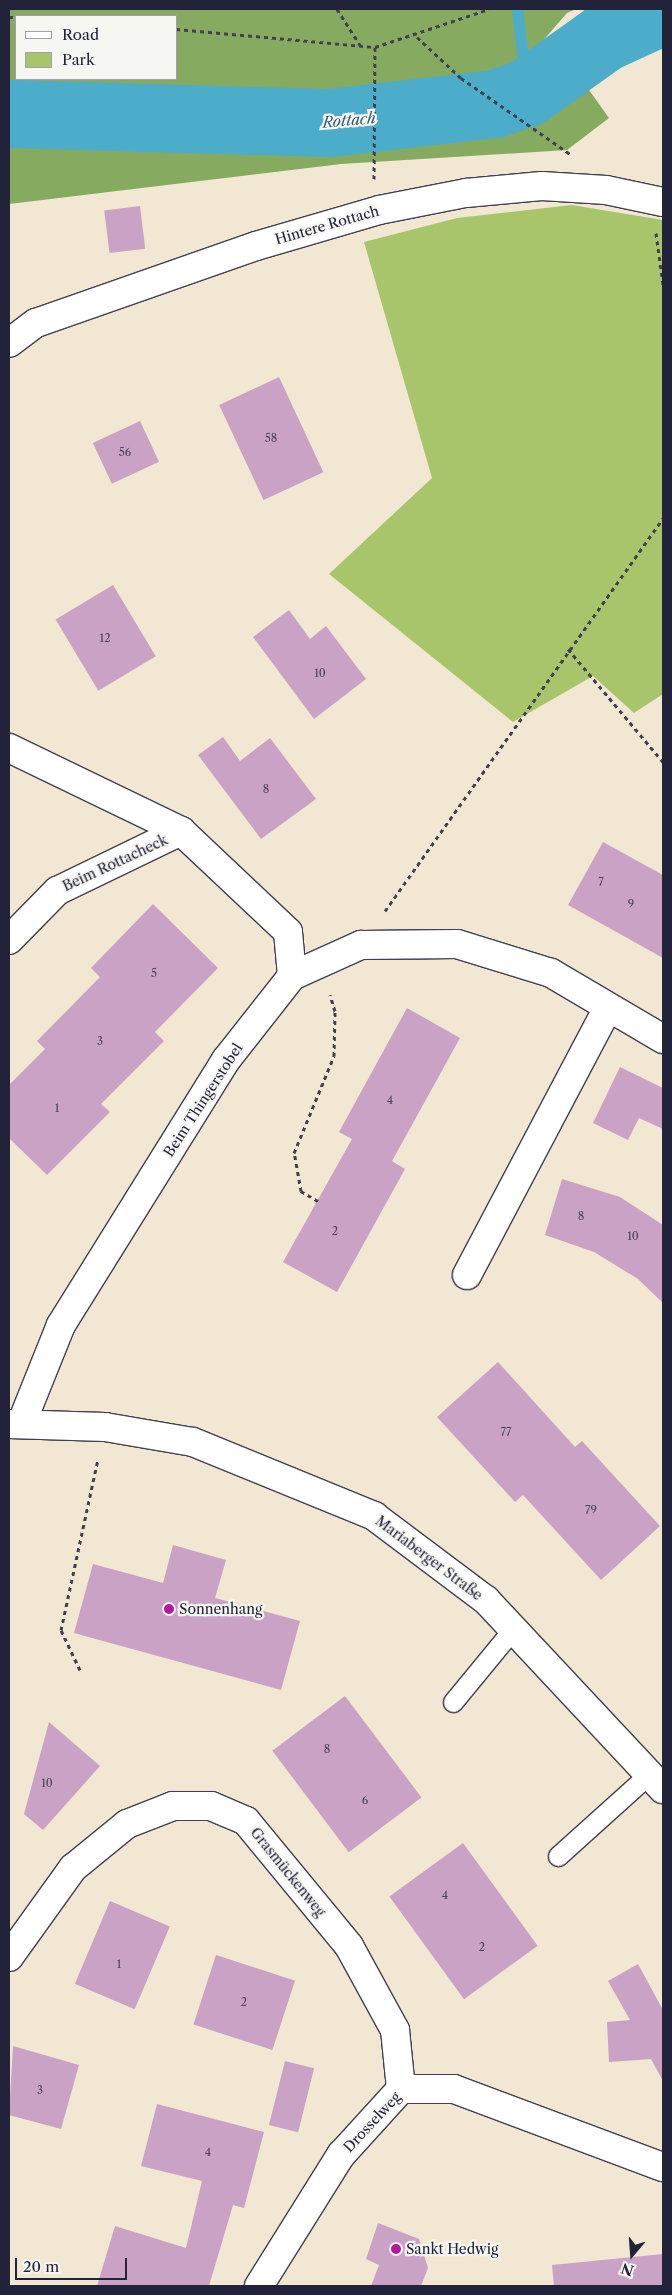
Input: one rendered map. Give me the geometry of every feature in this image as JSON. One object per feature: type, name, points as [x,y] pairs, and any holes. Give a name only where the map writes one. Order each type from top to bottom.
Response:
[{"type":"street","name":"Hintere Rottach","points":[[9,343],[36,323],[256,246],[379,210],[466,193],[542,186],[657,200]]},
{"type":"street","name":"Beim Rottacheck","points":[[9,748],[181,831],[288,932],[292,976]]},
{"type":"street","name":"Beim Rottacheck","points":[[9,940],[56,890],[181,831]]},
{"type":"street","name":"Beim Thingerstobel","points":[[15,1423],[61,1326],[226,1060],[292,976],[320,960],[361,946],[457,944],[551,973],[663,1039]]},
{"type":"street","points":[[467,1275],[608,1008]]},
{"type":"street","name":"Mariaberger Straße","points":[[15,1423],[105,1427],[193,1442],[374,1516],[486,1600],[656,1782]]},
{"type":"street","name":"Grasmückenweg","points":[[9,1957],[73,1868],[127,1824],[173,1806],[211,1806],[246,1821],[349,1946],[395,2030],[401,2089]]},
{"type":"street","name":"Drosselweg","points":[[260,2286],[341,2154],[401,2089],[454,2089],[663,2167]]},
{"type":"lane","points":[[453,1702],[512,1629]]},
{"type":"lane","points":[[558,1856],[656,1782]]},
{"type":"path","points":[[337,9],[361,46]]},
{"type":"path","points":[[178,29],[375,47],[416,36],[489,9]]},
{"type":"path","points":[[416,36],[481,94],[567,150]]},
{"type":"path","points":[[371,162],[376,81],[375,47]]},
{"type":"path","points":[[657,200],[663,285]]},
{"type":"path","points":[[361,946],[568,649],[663,518]]},
{"type":"path","points":[[568,649],[663,762]]},
{"type":"path","points":[[318,1201],[301,1191],[294,1153],[334,1056],[335,1011],[320,960]]},
{"type":"path","points":[[80,1670],[61,1630],[105,1427]]},
{"type":"green space","points":[[9,9],[576,9],[567,13],[506,83],[589,90],[609,118],[567,150],[341,164],[9,204]]},
{"type":"green space","points":[[572,205],[663,220],[663,694],[634,713],[593,676],[513,722],[329,574],[432,478],[364,242],[457,218]]},
{"type":"building","points":[[140,206],[145,249],[110,253],[104,210]]},
{"type":"building","points":[[279,377],[323,472],[264,500],[219,405]]},
{"type":"building","points":[[140,421],[159,462],[112,484],[93,443]]},
{"type":"building","points":[[113,585],[156,656],[98,691],[56,620]]},
{"type":"building","points":[[289,610],[310,639],[326,626],[366,679],[314,719],[253,637]]},
{"type":"building","points":[[223,737],[240,761],[270,738],[316,799],[261,839],[198,755]]},
{"type":"building","points":[[603,842],[663,875],[663,958],[568,905]]},
{"type":"building","points":[[153,904],[218,968],[155,1032],[164,1041],[101,1104],[110,1112],[47,1175],[9,1138],[9,1085],[45,1049],[37,1041],[100,977],[91,968]]},
{"type":"building","points":[[407,1008],[460,1038],[392,1161],[405,1169],[337,1292],[283,1262],[352,1139],[339,1132]]},
{"type":"building","points":[[620,1067],[663,1088],[663,1129],[639,1118],[628,1140],[593,1123]]},
{"type":"building","points":[[562,1179],[620,1197],[663,1225],[663,1303],[638,1279],[594,1252],[545,1235]]},
{"type":"building","points":[[498,1362],[575,1447],[582,1441],[660,1526],[601,1580],[523,1495],[515,1502],[437,1417]]},
{"type":"building","name":"Sonnenhang","points":[[173,1545],[226,1560],[215,1598],[300,1621],[281,1690],[74,1633],[93,1564],[163,1583]]},
{"type":"building","points":[[345,1696],[421,1797],[349,1852],[272,1751]]},
{"type":"building","points":[[49,1722],[100,1766],[43,1830],[24,1814]]},
{"type":"building","points":[[463,1843],[538,1946],[464,1999],[389,1896]]},
{"type":"building","points":[[110,1901],[170,1926],[135,2009],[75,1984]]},
{"type":"building","points":[[216,1955],[295,1981],[272,2050],[193,2024]]},
{"type":"building","points":[[638,1964],[663,2010],[663,2081],[651,2059],[609,2062],[607,2022],[630,2020],[608,1981]]},
{"type":"building","points":[[13,2046],[79,2065],[61,2129],[9,2115]]},
{"type":"building","points":[[285,2061],[314,2068],[298,2132],[269,2125]]},
{"type":"building","points":[[157,2104],[264,2132],[244,2208],[233,2205],[209,2286],[97,2286],[115,2226],[186,2248],[202,2181],[141,2166]]},
{"type":"building","name":"Sankt Hedwig","points":[[378,2223],[419,2239],[428,2268],[421,2286],[371,2286],[379,2265],[366,2259]]},
{"type":"building","points":[[663,2254],[663,2286],[554,2286],[552,2265]]},
{"type":"waterway","points":[[517,9],[527,93]]},
{"type":"waterway","name":"Rottach","points":[[9,114],[330,123],[495,104],[527,93],[604,38],[663,11]]},
{"type":"place","name":"Sonnenhang","points":[[169,1609]]},
{"type":"place","name":"Sankt Hedwig","points":[[396,2249]]}]
